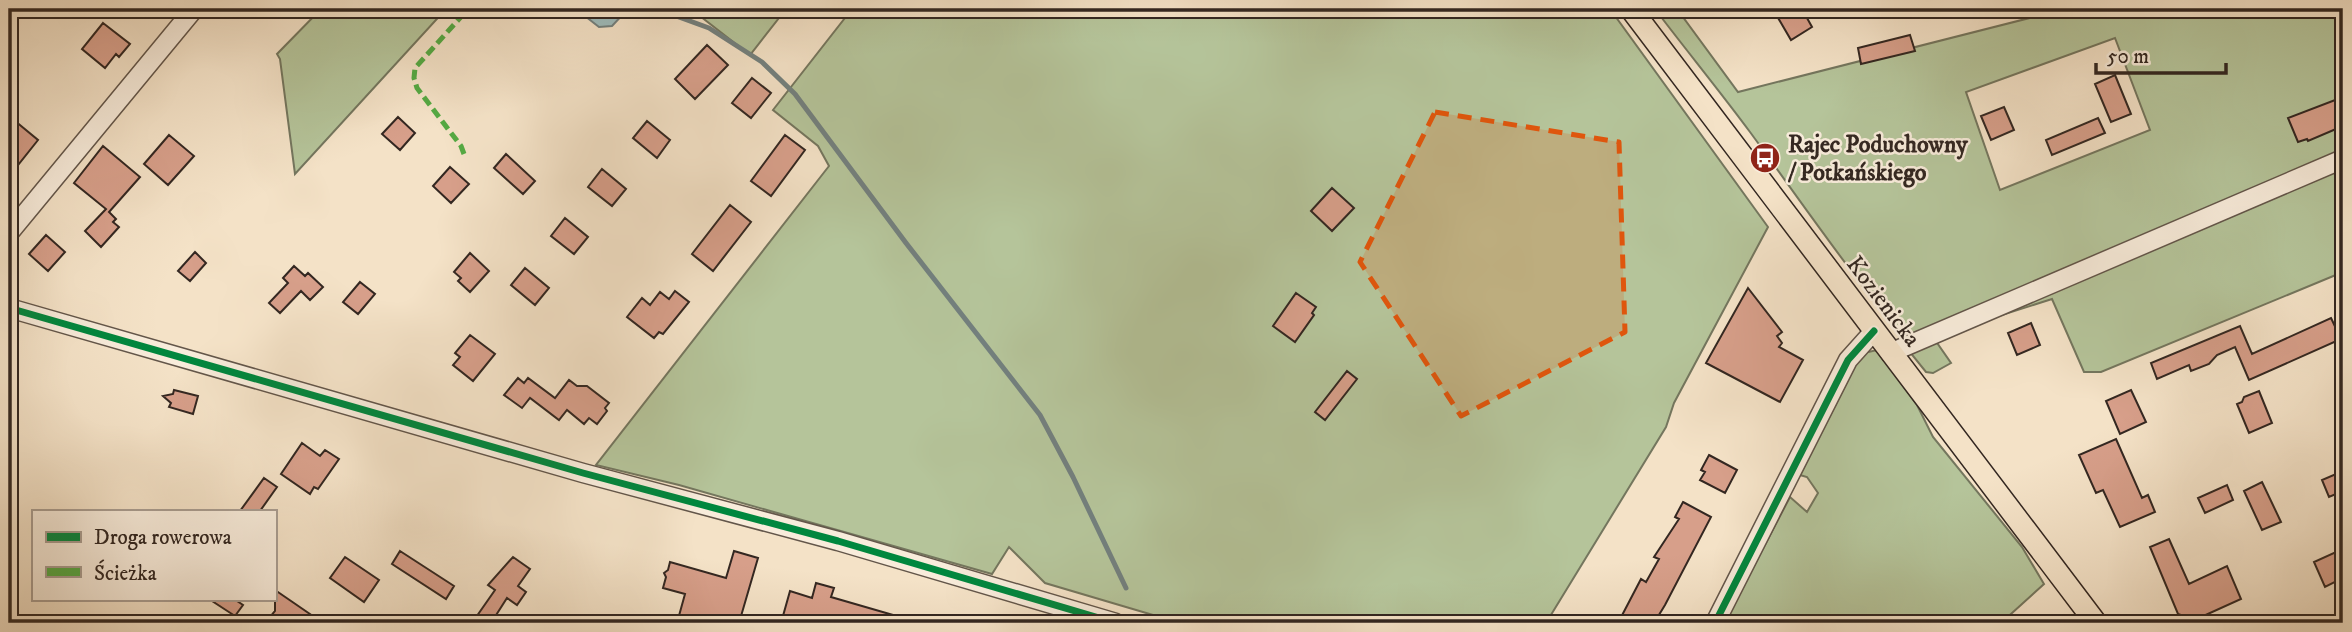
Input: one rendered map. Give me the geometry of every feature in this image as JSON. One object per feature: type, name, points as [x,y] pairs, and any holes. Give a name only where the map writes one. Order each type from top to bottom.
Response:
[{"type":"main road","name":"Kozienicka","points":[[1631,9],[2096,623]]},
{"type":"street","points":[[9,233],[194,9]]},
{"type":"street","points":[[1890,352],[2343,159]]},
{"type":"street","points":[[9,308],[583,473],[838,541],[1116,623]]},
{"type":"street","points":[[1715,623],[1848,360],[1874,331]]},
{"type":"highlighted area","points":[[1435,112],[1619,142],[1625,332],[1461,416],[1360,262]]},
{"type":"green space","points":[[321,9],[446,9],[295,174],[280,59],[277,54]]},
{"type":"green space","points":[[691,9],[786,9],[750,55]]},
{"type":"green space","points":[[852,9],[1009,9],[1017,15],[1021,9],[1610,9],[1768,227],[1674,403],[1666,427],[1546,623],[1180,623],[1045,583],[1009,547],[992,574],[679,485],[596,465],[829,166],[818,146],[773,110]]},
{"type":"green space","points":[[1655,9],[1677,9],[1738,92],[2065,9],[2343,9],[2343,272],[2101,372],[2084,372],[2052,299],[1933,337],[1951,363],[1933,373],[1926,372],[1909,351],[1916,340],[1907,330],[1900,334],[1880,309],[1738,116]],"holes":[[[2115,38],[2150,130],[2000,190],[1966,92]]]},
{"type":"green space","points":[[1877,350],[1917,405],[1933,437],[2022,547],[2044,584],[2001,623],[1724,623],[1790,497],[1807,512],[1818,493],[1807,477],[1800,475],[1858,360],[1864,353]]},
{"type":"water","points":[[576,9],[628,9],[612,26],[599,27]]},
{"type":"building","points":[[1789,9],[1802,9],[1812,27],[1791,40],[1777,16]]},
{"type":"building","points":[[103,23],[130,44],[119,57],[116,54],[105,68],[82,49]]},
{"type":"building","points":[[1910,35],[1915,51],[1861,64],[1858,48]]},
{"type":"building","points":[[707,45],[728,65],[695,99],[675,79]]},
{"type":"building","points":[[2115,75],[2131,114],[2111,122],[2095,84]]},
{"type":"building","points":[[752,78],[771,93],[751,118],[732,103]]},
{"type":"building","points":[[2343,97],[2343,126],[2308,141],[2298,142],[2288,118]]},
{"type":"building","points":[[2004,107],[2014,130],[1991,140],[1981,116]]},
{"type":"building","points":[[9,116],[38,140],[18,165],[9,158]]},
{"type":"building","points":[[398,117],[415,133],[400,150],[382,134]]},
{"type":"building","points":[[2098,118],[2105,133],[2052,155],[2046,140]]},
{"type":"building","points":[[647,121],[670,140],[657,158],[633,138]]},
{"type":"building","points":[[169,135],[194,156],[168,185],[144,164]]},
{"type":"building","points":[[785,135],[805,150],[771,196],[751,181]]},
{"type":"building","points":[[103,146],[140,177],[109,212],[116,219],[113,222],[119,227],[101,247],[85,231],[106,209],[74,183]]},
{"type":"building","points":[[506,154],[535,181],[523,194],[494,168]]},
{"type":"building","points":[[450,167],[469,184],[451,203],[433,186]]},
{"type":"building","points":[[602,169],[626,189],[612,206],[588,187]]},
{"type":"building","points":[[1332,188],[1354,208],[1332,231],[1311,211]]},
{"type":"building","points":[[730,205],[751,222],[713,271],[692,254]]},
{"type":"building","points":[[565,218],[588,237],[574,254],[551,236]]},
{"type":"building","points":[[46,235],[65,252],[48,271],[29,254]]},
{"type":"building","points":[[195,252],[206,263],[190,281],[178,271]]},
{"type":"building","points":[[470,253],[489,271],[470,292],[458,281],[461,278],[454,272]]},
{"type":"building","points":[[294,266],[305,276],[308,273],[323,287],[310,300],[301,291],[280,313],[269,303],[288,283],[283,278]]},
{"type":"building","points":[[525,268],[549,288],[535,305],[511,285]]},
{"type":"building","points":[[360,282],[375,294],[358,314],[343,302]]},
{"type":"building","points":[[1748,288],[1782,332],[1777,336],[1782,343],[1779,347],[1803,360],[1780,402],[1706,363]]},
{"type":"building","points":[[675,291],[689,302],[663,334],[659,332],[654,338],[627,317],[642,298],[650,305],[660,292],[669,299]]},
{"type":"building","points":[[1296,293],[1316,307],[1312,313],[1314,315],[1295,342],[1273,326]]},
{"type":"building","points":[[2331,318],[2341,339],[2249,380],[2235,347],[2217,355],[2209,364],[2191,371],[2189,365],[2157,379],[2151,363],[2240,326],[2252,354]]},
{"type":"building","points":[[2031,323],[2040,345],[2017,355],[2008,333]]},
{"type":"building","points":[[470,335],[495,354],[473,381],[453,365],[460,357],[455,353]]},
{"type":"building","points":[[1347,371],[1357,379],[1325,420],[1315,412]]},
{"type":"building","points":[[518,378],[524,383],[528,378],[555,398],[569,380],[577,386],[587,386],[609,403],[605,408],[607,411],[597,424],[589,418],[584,424],[567,410],[559,420],[530,398],[522,408],[504,395]]},
{"type":"building","points":[[174,390],[198,396],[193,414],[169,407],[171,403],[163,396],[173,394]]},
{"type":"building","points":[[2131,390],[2146,422],[2120,434],[2106,401]]},
{"type":"building","points":[[2259,391],[2272,423],[2249,433],[2237,404],[2242,402],[2244,397]]},
{"type":"building","points":[[2116,439],[2142,498],[2148,495],[2155,512],[2120,527],[2103,490],[2096,493],[2079,455]]},
{"type":"building","points":[[302,443],[320,456],[325,450],[339,459],[318,489],[314,487],[310,494],[281,474]]},
{"type":"building","points":[[1709,455],[1737,470],[1725,493],[1700,480],[1705,472],[1701,470]]},
{"type":"building","points":[[2343,471],[2343,491],[2329,497],[2322,480]]},
{"type":"building","points":[[264,478],[277,487],[261,510],[241,510]]},
{"type":"building","points":[[2262,482],[2281,522],[2262,530],[2244,491]]},
{"type":"building","points":[[2227,485],[2233,500],[2205,513],[2198,498]]},
{"type":"building","points":[[1683,502],[1711,517],[1665,605],[1654,623],[1618,623],[1641,579],[1646,582],[1659,559],[1654,557],[1679,519],[1675,517]]},
{"type":"building","points":[[2169,539],[2189,584],[2227,566],[2241,599],[2199,618],[2192,619],[2178,614],[2150,547]]},
{"type":"building","points":[[400,551],[454,586],[446,599],[392,564]]},
{"type":"building","points":[[734,551],[758,558],[739,623],[677,623],[685,594],[663,588],[666,577],[664,573],[670,562],[726,578]]},
{"type":"building","points":[[2336,552],[2343,567],[2343,578],[2325,587],[2314,562]]},
{"type":"building","points":[[345,557],[379,580],[364,602],[330,578]]},
{"type":"building","points":[[513,557],[530,569],[518,586],[526,592],[517,605],[507,598],[491,623],[472,623],[495,590],[488,585]]},
{"type":"building","points":[[816,583],[834,588],[831,597],[907,619],[907,623],[781,623],[790,591],[812,598]]},
{"type":"building","points":[[276,591],[323,623],[279,623],[270,617],[275,611]]},
{"type":"building","points":[[211,600],[236,600],[243,605],[235,616]]},
{"type":"waterway","points":[[657,9],[709,28],[762,62],[795,94],[906,243],[1040,415],[1126,588]]},
{"type":"marked path","points":[[464,154],[461,146],[417,88],[414,78],[415,68],[468,9]]},
{"type":"cycle path","points":[[9,308],[583,473],[838,541],[1116,623]]},
{"type":"cycle path","points":[[1715,623],[1848,360],[1874,331]]},
{"type":"place","name":"Rajec Poduchowny / Potkańskiego","points":[[1765,158]]}]
